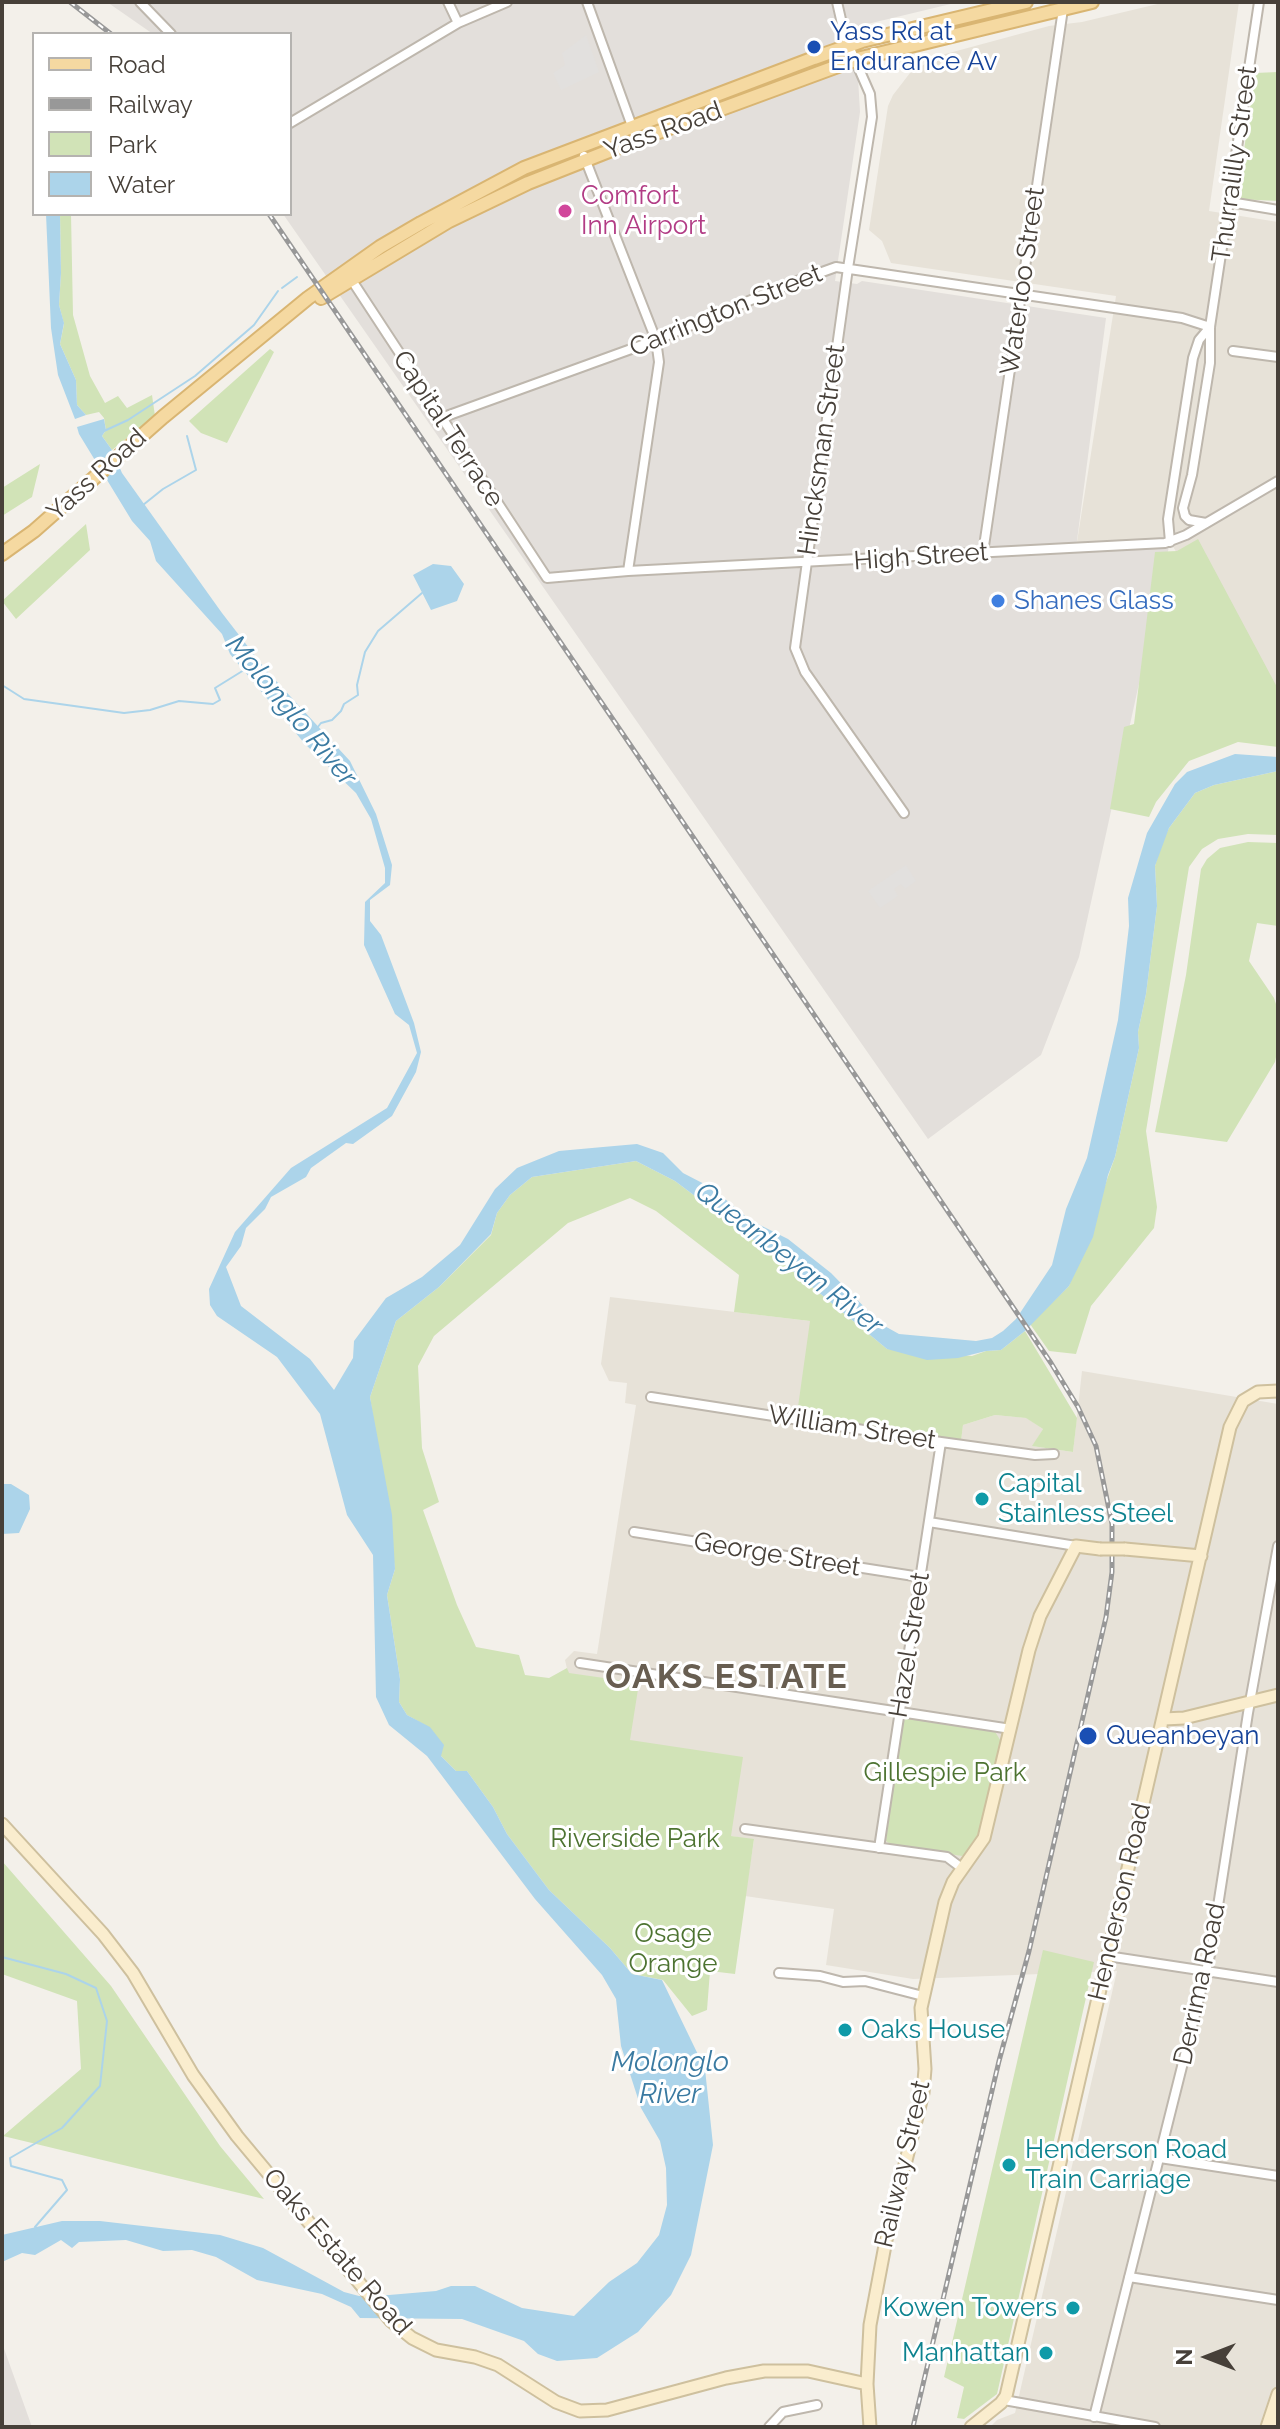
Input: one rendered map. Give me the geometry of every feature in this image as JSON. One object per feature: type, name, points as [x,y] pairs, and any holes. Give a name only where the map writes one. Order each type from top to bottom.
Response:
[{"type":"main road","name":"Yass Road","points":[[2,554],[34,531],[163,417],[265,333],[407,231],[524,168],[631,126],[849,46],[1026,2]]},
{"type":"main road","name":"Yass Road","points":[[352,273],[528,183],[857,59],[1065,5],[1092,2]]},
{"type":"street","points":[[140,2],[169,32]]},
{"type":"street","points":[[448,2],[458,23]]},
{"type":"street","points":[[292,122],[458,23],[507,2]]},
{"type":"street","points":[[587,2],[637,140]]},
{"type":"street","name":"Hincksman Street","points":[[837,2],[849,46],[870,94],[872,117],[795,648],[805,672],[904,813]]},
{"type":"street","name":"Thurralilly Street","points":[[1210,521],[1194,523],[1185,516],[1184,503],[1194,468],[1210,357],[1210,327],[1259,2]]},
{"type":"street","name":"Waterloo Street","points":[[983,553],[1065,5]]},
{"type":"street","points":[[580,146],[656,340],[659,362],[628,571]]},
{"type":"street","points":[[1230,202],[1278,210]]},
{"type":"street","name":"Carrington Street","points":[[441,418],[656,340],[825,270],[848,268],[1187,318],[1210,327]]},
{"type":"street","name":"Capital Terrace","points":[[352,273],[441,418],[547,578]]},
{"type":"street","name":"Thurralilly Street","points":[[1170,542],[1168,519],[1193,358],[1199,340],[1210,327]]},
{"type":"street","points":[[1233,351],[1278,357]]},
{"type":"street","points":[[1176,466],[1194,468]]},
{"type":"street","name":"High Street","points":[[547,578],[1170,542],[1278,481]]},
{"type":"street","name":"Henderson Road","points":[[1004,2400],[1230,1427],[1237,1408],[1250,1395],[1278,1391]]},
{"type":"street","name":"William Street","points":[[651,1397],[941,1442],[1035,1455],[1054,1454]]},
{"type":"street","name":"Hazel Street","points":[[879,1848],[941,1442]]},
{"type":"street","points":[[929,1522],[1100,1549],[1201,1556]]},
{"type":"street","name":"George Street","points":[[634,1532],[920,1577]]},
{"type":"street","name":"Railway Street","points":[[870,2427],[867,2384],[874,2295],[925,2081],[921,2019],[923,1996],[948,1894],[984,1838],[1036,1626],[1076,1546]]},
{"type":"street","name":"Derrima Road","points":[[1094,2417],[1206,1971],[1249,1702],[1278,1546]]},
{"type":"street","points":[[580,1663],[1011,1729]]},
{"type":"street","points":[[1164,1719],[1184,1718],[1278,1695]]},
{"type":"street","name":"Oaks Estate Road","points":[[2,1824],[111,1944],[155,2008],[217,2111],[391,2321],[421,2344],[487,2361],[509,2371],[556,2402],[580,2411],[607,2410],[726,2378],[773,2370],[808,2371],[867,2384]]},
{"type":"street","points":[[745,1829],[947,1857],[963,1869]]},
{"type":"street","points":[[1107,1956],[1278,1982]]},
{"type":"street","points":[[779,1973],[820,1976],[843,1982],[865,1981],[923,1996]]},
{"type":"street","points":[[1160,2158],[1278,2176]]},
{"type":"street","points":[[1129,2277],[1278,2300]]},
{"type":"street","points":[[1267,2427],[1278,2394]]},
{"type":"street","points":[[971,2427],[1004,2400],[1155,2427]]},
{"type":"street","points":[[769,2427],[783,2412],[817,2405]]},
{"type":"shaded area","points":[[107,2],[959,2],[855,27],[860,112],[835,281],[857,284],[862,281],[1106,318],[1076,548],[1170,542],[1079,957],[1041,1055],[928,1139],[284,216],[292,216],[292,32],[150,32]]},
{"type":"shaded area","points":[[1166,2],[1239,2],[1209,211],[1278,222],[1276,709],[1170,542],[1076,548],[1116,296],[891,263],[882,241],[869,230],[888,106],[910,73],[938,56],[1049,26],[1082,22]]},
{"type":"shaded area","points":[[586,35],[599,72],[561,90],[553,73],[565,65],[562,53]]},
{"type":"shaded area","points":[[906,865],[916,881],[905,889],[901,884],[894,889],[898,896],[880,908],[868,891]]},
{"type":"shaded area","points":[[610,1297],[810,1321],[961,1440],[963,1425],[995,1415],[1027,1418],[1043,1429],[1033,1446],[1073,1452],[1082,1371],[1278,1404],[1278,2427],[990,2427],[997,2420],[1015,2413],[1117,1971],[913,1979],[826,1965],[834,1909],[745,1896],[754,1840],[731,1836],[630,1740],[568,1673],[565,1660],[574,1651],[597,1654],[636,1405],[625,1403],[627,1383],[609,1381],[601,1364]]},
{"type":"shaded area","points":[[2,2343],[32,2427],[2,2427]]},
{"type":"green space","points":[[1278,72],[1278,201],[1237,199],[1255,73]]},
{"type":"green space","points":[[60,216],[71,216],[73,315],[90,376],[105,403],[118,396],[127,408],[152,395],[155,416],[112,450],[102,436],[106,430],[104,418],[99,412],[86,415],[77,405],[76,380],[60,344],[64,324],[59,305]]},
{"type":"green space","points":[[270,349],[274,352],[227,443],[201,433],[189,421]]},
{"type":"green space","points":[[40,464],[32,497],[2,516],[2,488]]},
{"type":"green space","points":[[86,524],[90,550],[16,619],[2,601]]},
{"type":"green space","points":[[1198,539],[1278,689],[1278,747],[1238,742],[1189,761],[1156,802],[1149,817],[1110,809],[1124,727],[1134,724],[1155,552],[1177,551]]},
{"type":"green space","points":[[1278,771],[1278,835],[1248,834],[1218,839],[1202,849],[1189,867],[1146,1131],[1157,1207],[1154,1228],[1091,1306],[1076,1354],[1049,1351],[1030,1324],[1069,1286],[1115,1157],[1139,1048],[1138,1032],[1157,906],[1155,866],[1162,842],[1195,793],[1214,785]]},
{"type":"green space","points":[[1248,842],[1278,843],[1278,926],[1257,923],[1249,961],[1274,998],[1278,1010],[1275,1062],[1227,1142],[1155,1132],[1186,975],[1201,869],[1220,848]]},
{"type":"green space","name":"Riverside Park","points":[[636,1161],[675,1181],[776,1257],[887,1349],[972,1356],[1001,1350],[1025,1331],[1077,1418],[1073,1452],[1032,1446],[1043,1429],[1026,1418],[995,1415],[963,1425],[961,1441],[797,1414],[810,1321],[734,1312],[739,1275],[656,1211],[630,1198],[568,1223],[434,1336],[418,1366],[422,1448],[439,1502],[423,1510],[457,1605],[476,1647],[519,1655],[525,1675],[549,1678],[567,1668],[569,1673],[639,1683],[630,1740],[743,1757],[731,1836],[754,1839],[735,1974],[710,1971],[707,2010],[692,2016],[663,1980],[632,1974],[610,1948],[549,1890],[507,1834],[493,1807],[467,1771],[456,1771],[441,1756],[430,1728],[407,1715],[399,1702],[400,1679],[387,1595],[395,1569],[370,1397],[396,1321],[439,1287],[491,1235],[497,1213],[510,1195],[532,1177]]},
{"type":"green space","name":"Gillespie Park","points":[[911,1717],[994,1730],[1002,1743],[982,1831],[970,1852],[962,1856],[892,1845],[886,1841],[902,1724]]},
{"type":"green space","points":[[2,1861],[111,1986],[220,2146],[264,2199],[3,2136],[81,2069],[77,2001],[2,1974]]},
{"type":"green space","points":[[1043,1950],[1094,1962],[997,2394],[964,2419],[957,2418],[964,2387],[944,2377]]},
{"type":"water","points":[[46,216],[60,216],[59,305],[64,323],[60,344],[76,380],[77,405],[86,415],[75,419],[58,375],[51,328]]},
{"type":"water","points":[[104,419],[106,430],[102,436],[122,473],[222,613],[266,670],[350,761],[376,814],[392,865],[390,885],[370,900],[370,921],[381,935],[414,1023],[421,1052],[416,1072],[392,1116],[353,1144],[346,1143],[311,1168],[306,1177],[271,1197],[265,1209],[246,1228],[241,1246],[226,1267],[241,1306],[310,1359],[334,1390],[353,1358],[354,1341],[386,1298],[422,1277],[460,1245],[495,1189],[517,1168],[559,1151],[637,1144],[663,1153],[683,1173],[712,1188],[750,1220],[788,1239],[831,1273],[881,1324],[899,1334],[976,1341],[992,1338],[1003,1331],[1016,1319],[1052,1265],[1066,1209],[1087,1158],[1118,1020],[1129,926],[1128,898],[1147,833],[1175,784],[1187,772],[1235,754],[1278,757],[1278,771],[1214,785],[1195,793],[1169,828],[1155,866],[1157,906],[1138,1032],[1139,1048],[1115,1157],[1093,1237],[1069,1286],[1025,1331],[1001,1350],[927,1360],[887,1349],[776,1257],[675,1181],[636,1161],[532,1177],[510,1195],[497,1213],[491,1234],[439,1287],[396,1321],[370,1397],[392,1515],[395,1569],[387,1595],[400,1679],[399,1702],[407,1715],[430,1727],[444,1745],[441,1756],[456,1771],[467,1771],[493,1807],[507,1834],[549,1890],[610,1948],[632,1974],[662,1980],[705,2069],[713,2145],[691,2255],[671,2295],[638,2332],[597,2358],[557,2361],[538,2354],[524,2341],[462,2319],[360,2318],[351,2307],[322,2294],[257,2280],[216,2257],[192,2250],[163,2251],[126,2240],[79,2242],[72,2248],[61,2240],[35,2255],[22,2253],[2,2262],[2,2235],[62,2221],[100,2221],[220,2235],[263,2248],[344,2292],[359,2296],[475,2286],[522,2308],[574,2316],[609,2282],[637,2263],[659,2235],[667,2205],[666,2168],[660,2141],[641,2108],[621,2046],[616,1999],[602,1975],[535,1899],[427,1756],[389,1725],[376,1697],[373,1555],[347,1515],[320,1414],[277,1357],[217,1316],[210,1305],[209,1289],[235,1232],[291,1168],[387,1108],[417,1053],[409,1025],[395,1014],[364,945],[365,902],[385,883],[385,868],[371,819],[356,793],[305,744],[230,654],[222,634],[156,561],[150,541],[132,521],[79,434],[77,427]]},
{"type":"water","points":[[433,564],[451,566],[464,584],[457,601],[431,610],[413,575]]},
{"type":"water","points":[[2,1484],[11,1484],[29,1495],[30,1509],[19,1533],[2,1534]]},
{"type":"waterway","points":[[282,288],[297,277]]},
{"type":"waterway","points":[[104,431],[128,420],[195,376],[254,325],[278,291]]},
{"type":"waterway","points":[[143,505],[196,470],[187,436]]},
{"type":"waterway","name":"Molonglo River","points":[[317,728],[321,723],[332,720],[344,704],[358,695],[357,685],[365,652],[378,631],[422,593]]},
{"type":"waterway","name":"Molonglo River","points":[[2,685],[24,699],[124,713],[150,710],[179,701],[213,704],[220,700],[215,688],[244,670]]},
{"type":"waterway","points":[[2,1957],[66,1974],[96,1988],[107,2021],[100,2086],[62,2128],[10,2158],[11,2166],[62,2180],[67,2190],[35,2227]]},
{"type":"railway","points":[[70,2],[108,32]]},
{"type":"railway","points":[[270,216],[1051,1363],[1078,1407],[1096,1446],[1112,1524],[1112,1572],[1106,1617],[1029,1951],[999,2061],[913,2427]]},
{"type":"place","name":"Yass Rd at Endurance Av","points":[[814,47]]},
{"type":"place","name":"Comfort Inn Airport","points":[[565,211]]},
{"type":"place","name":"Shanes Glass","points":[[998,601]]},
{"type":"place","name":"Capital Stainless Steel","points":[[982,1499]]},
{"type":"place","name":"Queanbeyan","points":[[1088,1736]]},
{"type":"place","name":"Oaks House","points":[[845,2030]]},
{"type":"place","name":"Henderson Road Train Carriage","points":[[1009,2165]]},
{"type":"place","name":"Kowen Towers","points":[[1073,2308]]},
{"type":"place","name":"Manhattan","points":[[1046,2353]]},
{"type":"district","name":"OAKS ESTATE","points":[[727,1678]]},
{"type":"water label","name":"Queanbeyan River","points":[[789,1259]]},
{"type":"park label","name":"Osage Orange","points":[[673,1949]]}]
